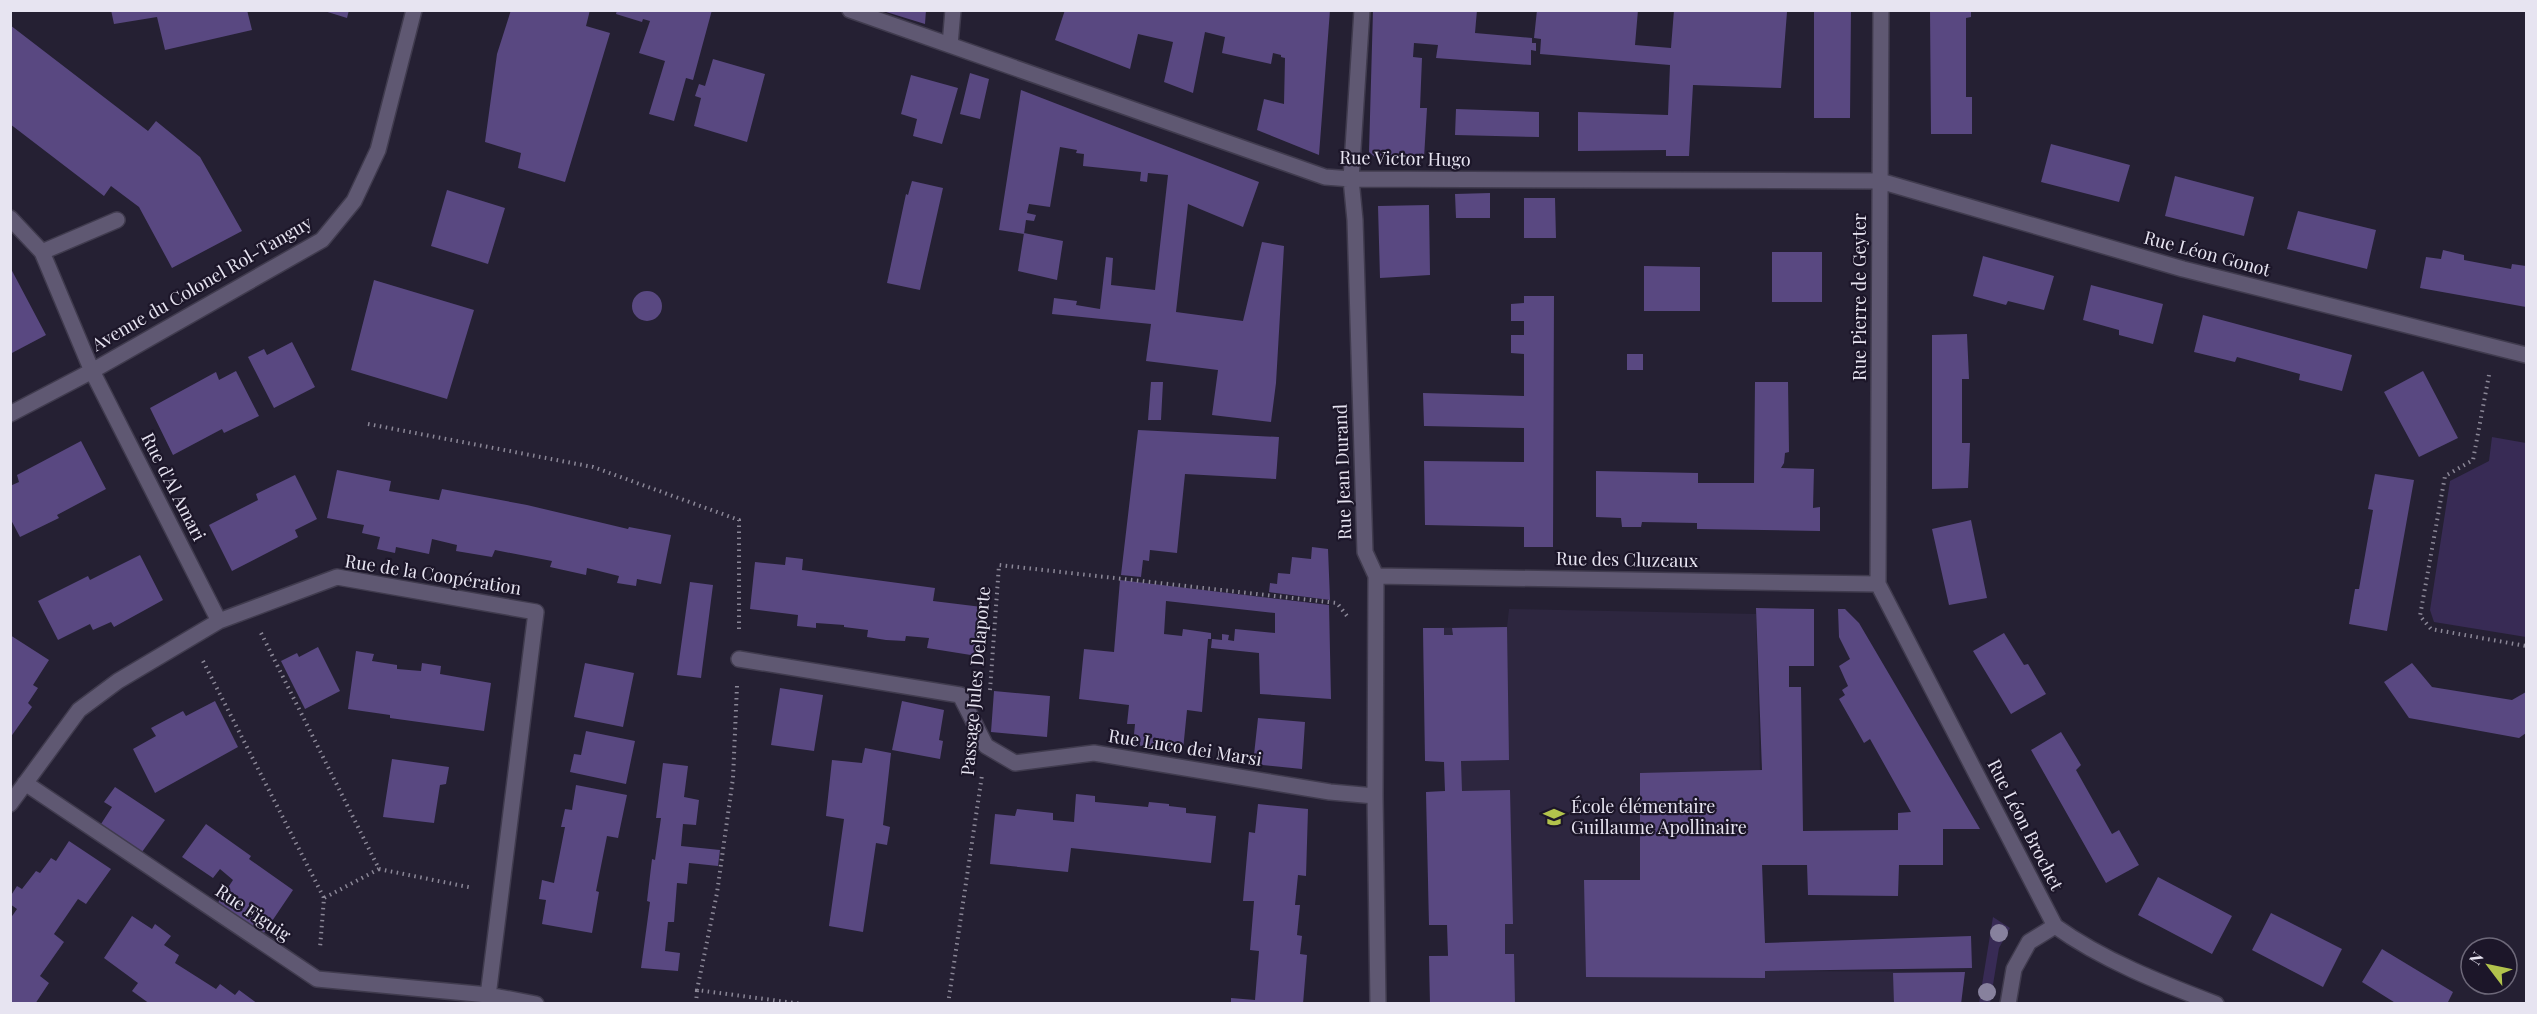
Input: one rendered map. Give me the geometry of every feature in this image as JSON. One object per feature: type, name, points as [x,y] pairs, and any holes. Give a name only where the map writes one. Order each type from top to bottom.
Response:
[{"type":"street","name":"Avenue du Colonel Rol-Tanguy","points":[[10,414],[92,371],[322,240],[354,201],[378,150],[414,10]]},
{"type":"street","name":"Rue Victor Hugo","points":[[850,10],[1325,177],[1351,179],[1880,181]]},
{"type":"street","points":[[950,45],[953,10]]},
{"type":"street","name":"Rue Jean Durand","points":[[1362,10],[1351,179],[1355,220],[1365,552],[1376,576],[1375,796],[1378,1004]]},
{"type":"street","name":"Rue Pierre de Geyter","points":[[1878,584],[1881,10]]},
{"type":"street","name":"Rue Léon Gonot","points":[[1880,181],[2183,269],[2526,355]]},
{"type":"street","points":[[10,218],[42,252],[117,220]]},
{"type":"street","name":"Rue d'Al Amari","points":[[42,252],[92,371],[219,621]]},
{"type":"street","name":"Rue des Cluzeaux","points":[[1376,576],[1878,584]]},
{"type":"street","name":"Rue de la Coopération","points":[[10,804],[79,710],[118,681],[219,621],[249,610],[337,578],[536,612],[488,999]]},
{"type":"street","name":"Rue Léon Brochet","points":[[1878,584],[2055,926],[2077,942],[2171,987],[2216,1004]]},
{"type":"street","points":[[738,659],[960,695],[986,746]]},
{"type":"street","name":"Rue Luco dei Marsi","points":[[986,746],[1015,763],[1094,753],[1330,792],[1375,796]]},
{"type":"street","name":"Rue Figuig","points":[[25,783],[317,979],[536,1004]]},
{"type":"street","points":[[2008,1004],[2014,969],[2029,942],[2055,926]]},
{"type":"path","points":[[2494,347],[2473,460],[2445,476],[2420,616],[2431,628],[2526,646]]},
{"type":"path","points":[[368,424],[592,467],[739,520],[734,778],[717,892],[696,1004]]},
{"type":"path","name":"Passage Jules Delaporte","points":[[948,1004],[986,746],[999,565],[1337,603],[1351,620],[1376,621]]},
{"type":"path","points":[[249,610],[379,869]]},
{"type":"path","points":[[191,638],[324,898],[379,869],[500,893]]},
{"type":"path","points":[[697,990],[802,1004]]},
{"type":"shaded area","points":[[2492,437],[2526,443],[2526,637],[2434,622],[2430,610],[2450,481],[2489,461]]},
{"type":"shaded area","points":[[1509,609],[1756,614],[1765,971],[1965,972],[1961,1003],[1430,1003],[1429,956],[1448,955],[1447,925],[1429,925],[1426,792],[1445,791],[1444,762],[1425,761],[1423,628],[1507,627]]},
{"type":"shaded area","points":[[1993,917],[2010,928],[1999,948],[1990,1003],[1979,1003]]},
{"type":"building","points":[[111,10],[247,10],[252,30],[165,50],[157,17],[114,24]]},
{"type":"building","points":[[321,10],[349,10],[347,18]]},
{"type":"building","points":[[511,10],[590,10],[586,26],[610,33],[565,182],[518,168],[521,153],[485,142],[497,54]]},
{"type":"building","points":[[617,10],[712,10],[693,80],[686,78],[674,121],[649,114],[665,61],[639,53],[650,21],[643,19],[642,22],[616,14]]},
{"type":"building","points":[[926,10],[925,24],[883,11]]},
{"type":"building","points":[[1065,10],[1330,10],[1319,155],[1257,130],[1264,99],[1284,104],[1285,58],[1281,55],[1273,53],[1271,64],[1222,53],[1225,37],[1205,32],[1193,93],[1164,82],[1173,42],[1138,34],[1130,69],[1055,40]]},
{"type":"building","points":[[1373,10],[1477,10],[1475,33],[1532,38],[1532,43],[1536,43],[1536,51],[1531,50],[1531,65],[1436,58],[1438,45],[1414,43],[1413,57],[1422,58],[1420,108],[1427,108],[1424,158],[1377,159],[1369,152]]},
{"type":"building","points":[[1537,10],[1638,10],[1635,45],[1671,48],[1674,10],[1787,12],[1781,88],[1693,85],[1689,156],[1666,156],[1666,150],[1578,151],[1578,112],[1668,115],[1670,65],[1540,54],[1541,39],[1534,38]]},
{"type":"building","points":[[1814,10],[1851,10],[1850,118],[1814,118]]},
{"type":"building","points":[[1930,10],[1971,10],[1971,17],[1966,18],[1966,97],[1972,97],[1972,134],[1931,134]]},
{"type":"building","points":[[10,25],[148,131],[156,121],[200,157],[242,231],[172,268],[139,207],[111,186],[104,196],[10,124]]},
{"type":"building","points":[[713,59],[765,74],[747,142],[694,126],[701,98],[695,96],[699,84],[705,86]]},
{"type":"building","points":[[970,73],[989,79],[980,119],[960,114]]},
{"type":"building","points":[[911,75],[958,88],[942,144],[913,136],[917,119],[901,114]]},
{"type":"building","points":[[1021,90],[1259,182],[1243,227],[1188,204],[1176,312],[1243,321],[1262,242],[1284,246],[1276,383],[1271,422],[1212,415],[1218,370],[1146,361],[1151,324],[1052,314],[1054,298],[1077,301],[1076,305],[1100,309],[1106,257],[1113,258],[1111,285],[1155,290],[1168,175],[1148,173],[1147,182],[1140,181],[1141,172],[1083,166],[1084,154],[1076,153],[1077,150],[1060,147],[1050,207],[1029,204],[1027,213],[1036,215],[1034,221],[1026,220],[1024,234],[999,230]]},
{"type":"building","points":[[1456,109],[1539,112],[1539,137],[1455,135]]},
{"type":"building","points":[[2051,144],[2130,165],[2119,202],[2041,182]]},
{"type":"building","points":[[2175,176],[2254,197],[2244,236],[2165,216]]},
{"type":"building","points":[[912,181],[943,188],[920,290],[887,283],[906,194],[908,195]]},
{"type":"building","points":[[447,190],[505,208],[488,264],[431,246]]},
{"type":"building","points":[[1490,193],[1490,218],[1456,218],[1455,194]]},
{"type":"building","points":[[1524,198],[1555,198],[1556,238],[1524,238]]},
{"type":"building","points":[[1429,205],[1430,275],[1380,278],[1378,206]]},
{"type":"building","points":[[2298,211],[2376,230],[2367,269],[2287,249]]},
{"type":"building","points":[[1024,233],[1063,241],[1057,280],[1018,271]]},
{"type":"building","points":[[2443,250],[2464,255],[2464,260],[2511,269],[2512,264],[2526,266],[2526,307],[2420,288],[2426,257],[2441,259]]},
{"type":"building","points":[[1772,252],[1822,252],[1822,302],[1772,302]]},
{"type":"building","points":[[1983,256],[2054,276],[2044,310],[2008,301],[2006,305],[1973,296]]},
{"type":"building","points":[[1644,266],[1700,267],[1700,311],[1644,311]]},
{"type":"building","points":[[10,267],[46,335],[10,354]]},
{"type":"building","points":[[374,280],[474,310],[447,399],[351,370]]},
{"type":"building","points":[[2091,285],[2163,304],[2153,344],[2119,335],[2119,330],[2083,320]]},
{"type":"building","points":[[647,291],[653,292],[661,300],[661,312],[653,320],[647,321],[641,320],[633,312],[632,306],[633,300],[641,292]]},
{"type":"building","points":[[1524,296],[1554,296],[1553,547],[1524,547],[1524,527],[1425,525],[1424,461],[1524,462],[1524,428],[1424,426],[1423,393],[1524,396],[1524,354],[1511,353],[1511,335],[1524,335],[1524,321],[1511,321],[1511,304],[1524,303]]},
{"type":"building","points":[[2203,315],[2352,355],[2342,391],[2299,380],[2300,374],[2237,357],[2235,362],[2194,352]]},
{"type":"building","points":[[1967,334],[1969,379],[1962,379],[1962,443],[1970,443],[1968,488],[1932,489],[1932,335]]},
{"type":"building","points":[[292,342],[315,387],[274,408],[248,357],[264,349],[267,355]]},
{"type":"building","points":[[1627,354],[1643,354],[1643,370],[1627,370]]},
{"type":"building","points":[[236,371],[259,416],[224,433],[222,429],[173,455],[150,408],[216,372],[219,380]]},
{"type":"building","points":[[2423,371],[2458,438],[2419,457],[2384,392]]},
{"type":"building","points":[[1151,382],[1163,382],[1161,420],[1148,420]]},
{"type":"building","points":[[1755,382],[1788,382],[1789,452],[1785,453],[1781,468],[1814,469],[1813,508],[1820,507],[1820,531],[1697,529],[1697,523],[1642,522],[1641,527],[1622,527],[1621,518],[1596,517],[1596,471],[1698,473],[1698,483],[1754,483]]},
{"type":"building","points":[[1138,430],[1279,437],[1276,479],[1185,474],[1177,553],[1150,550],[1149,561],[1143,560],[1141,577],[1121,575]]},
{"type":"building","points":[[81,441],[106,489],[57,515],[59,518],[20,537],[10,518],[10,486],[19,482],[17,475]]},
{"type":"building","points":[[337,470],[391,481],[389,491],[439,500],[442,489],[527,505],[628,529],[629,527],[671,535],[661,584],[637,579],[636,586],[617,583],[619,576],[587,568],[586,575],[550,567],[552,561],[495,550],[492,557],[456,551],[457,545],[432,539],[429,554],[396,547],[395,553],[377,549],[380,537],[362,533],[364,525],[327,518]]},
{"type":"building","points":[[2375,474],[2414,480],[2387,631],[2349,624],[2355,589],[2359,589],[2373,510],[2368,509]]},
{"type":"building","points":[[295,475],[317,519],[295,530],[298,537],[232,571],[209,525],[258,500],[256,494]]},
{"type":"building","points":[[1971,520],[1987,598],[1949,605],[1932,529]]},
{"type":"building","points":[[1312,547],[1328,549],[1330,600],[1269,592],[1270,583],[1277,584],[1278,573],[1290,574],[1292,557],[1311,559]]},
{"type":"building","points":[[140,555],[163,600],[114,627],[111,622],[93,630],[90,624],[58,640],[38,601],[88,576],[90,580]]},
{"type":"building","points":[[786,557],[803,559],[802,570],[935,588],[933,601],[982,607],[977,656],[927,648],[929,638],[906,636],[905,641],[886,640],[867,637],[868,630],[844,627],[844,625],[816,623],[816,628],[797,626],[798,615],[750,609],[755,562],[785,565]]},
{"type":"building","points":[[1120,580],[1329,605],[1331,699],[1260,694],[1259,653],[1211,648],[1212,639],[1222,640],[1222,634],[1229,635],[1228,640],[1234,641],[1235,629],[1275,633],[1275,613],[1166,601],[1164,634],[1182,636],[1183,629],[1211,633],[1211,639],[1208,639],[1202,712],[1187,710],[1183,750],[1133,745],[1135,724],[1127,724],[1129,705],[1079,699],[1084,649],[1114,652]]},
{"type":"building","points":[[690,582],[713,585],[701,678],[677,675]]},
{"type":"building","points":[[1756,608],[1814,609],[1814,666],[1789,666],[1789,687],[1801,687],[1803,831],[1898,830],[1898,813],[1911,812],[1870,739],[1864,743],[1839,699],[1845,695],[1842,690],[1848,686],[1839,666],[1850,659],[1839,637],[1838,609],[1845,609],[1859,623],[1980,829],[1943,829],[1943,865],[1899,865],[1898,896],[1808,895],[1807,865],[1762,865],[1765,943],[1971,936],[1972,968],[1765,971],[1765,978],[1586,977],[1584,880],[1640,880],[1640,773],[1762,770]]},
{"type":"building","points":[[1507,627],[1509,760],[1461,761],[1462,791],[1510,790],[1513,924],[1505,924],[1505,954],[1514,954],[1515,1004],[1430,1004],[1429,956],[1448,956],[1447,925],[1429,925],[1426,792],[1445,791],[1444,762],[1425,761],[1423,628],[1444,628],[1444,635],[1453,635],[1452,628]]},
{"type":"building","points":[[2004,633],[2024,665],[2028,664],[2046,694],[2011,714],[1973,651]]},
{"type":"building","points":[[10,635],[49,660],[33,685],[38,688],[28,703],[32,707],[10,738]]},
{"type":"building","points":[[318,647],[340,691],[305,709],[281,661],[297,653],[299,657]]},
{"type":"building","points":[[356,651],[374,654],[372,661],[397,665],[397,669],[421,671],[422,663],[441,666],[440,674],[491,683],[484,731],[390,718],[390,715],[348,709]]},
{"type":"building","points":[[585,663],[634,673],[623,727],[574,717]]},
{"type":"building","points":[[2412,663],[2432,687],[2512,700],[2526,692],[2526,733],[2519,738],[2409,718],[2384,682]]},
{"type":"building","points":[[780,688],[823,695],[814,751],[771,745]]},
{"type":"building","points":[[994,691],[1050,696],[1047,737],[991,732]]},
{"type":"building","points":[[215,701],[238,747],[155,793],[133,749],[156,736],[151,728],[183,711],[186,716]]},
{"type":"building","points":[[902,701],[944,710],[939,740],[943,741],[940,759],[892,750]]},
{"type":"building","points":[[1258,718],[1305,722],[1302,769],[1253,764]]},
{"type":"building","points":[[586,731],[635,741],[626,784],[570,772],[574,754],[581,755]]},
{"type":"building","points":[[2061,732],[2081,765],[2076,770],[2112,834],[2119,830],[2139,865],[2106,883],[2031,750]]},
{"type":"building","points":[[865,748],[891,753],[883,825],[890,827],[887,845],[876,843],[863,932],[829,926],[844,819],[826,816],[832,760],[862,763]]},
{"type":"building","points":[[392,759],[449,767],[446,784],[440,785],[434,823],[383,817]]},
{"type":"building","points":[[663,763],[688,766],[684,797],[699,800],[696,825],[683,824],[681,846],[720,850],[718,866],[689,863],[687,884],[677,883],[674,922],[668,922],[665,951],[680,953],[678,971],[641,968],[650,902],[647,901],[652,859],[655,860],[661,818],[656,818]]},
{"type":"building","points":[[576,785],[627,795],[618,838],[607,836],[596,891],[599,892],[592,933],[542,924],[546,900],[539,899],[542,880],[554,883],[565,827],[561,827],[565,809],[572,810]]},
{"type":"building","points":[[115,787],[165,820],[142,852],[101,824],[112,807],[104,802]]},
{"type":"building","points":[[1076,794],[1095,796],[1095,802],[1148,807],[1149,802],[1169,804],[1169,806],[1186,808],[1186,813],[1216,816],[1211,863],[1071,848],[1068,872],[990,864],[995,814],[1015,816],[1017,809],[1053,813],[1053,820],[1074,822]]},
{"type":"building","points":[[1258,804],[1308,809],[1306,876],[1298,875],[1295,905],[1300,905],[1297,935],[1302,936],[1300,954],[1307,955],[1303,1004],[1231,1004],[1231,998],[1255,1000],[1259,951],[1250,950],[1254,901],[1243,901],[1249,832],[1255,833]]},
{"type":"building","points":[[206,824],[251,856],[249,859],[293,890],[262,936],[217,904],[233,880],[220,869],[213,878],[182,857]]},
{"type":"building","points":[[69,841],[111,869],[86,904],[78,899],[54,934],[64,942],[40,976],[49,983],[35,1004],[10,1004],[10,919],[17,909],[10,904],[10,897],[17,886],[22,889],[36,871],[40,873],[51,858],[56,861]]},
{"type":"building","points":[[2158,877],[2232,916],[2212,954],[2138,915]]},
{"type":"building","points":[[2271,913],[2342,949],[2323,987],[2252,950]]},
{"type":"building","points":[[132,916],[152,929],[155,924],[171,936],[164,945],[179,955],[175,963],[216,989],[220,984],[235,995],[239,990],[258,1004],[150,1004],[132,991],[138,983],[104,958]]},
{"type":"building","points":[[2382,949],[2453,992],[2447,1004],[2397,1004],[2362,982]]},
{"type":"building","points":[[1965,972],[1961,1004],[1894,1004],[1893,973]]},
{"type":"place","name":"École élémentaire Guillaume Apollinaire","points":[[1554,817]]}]
